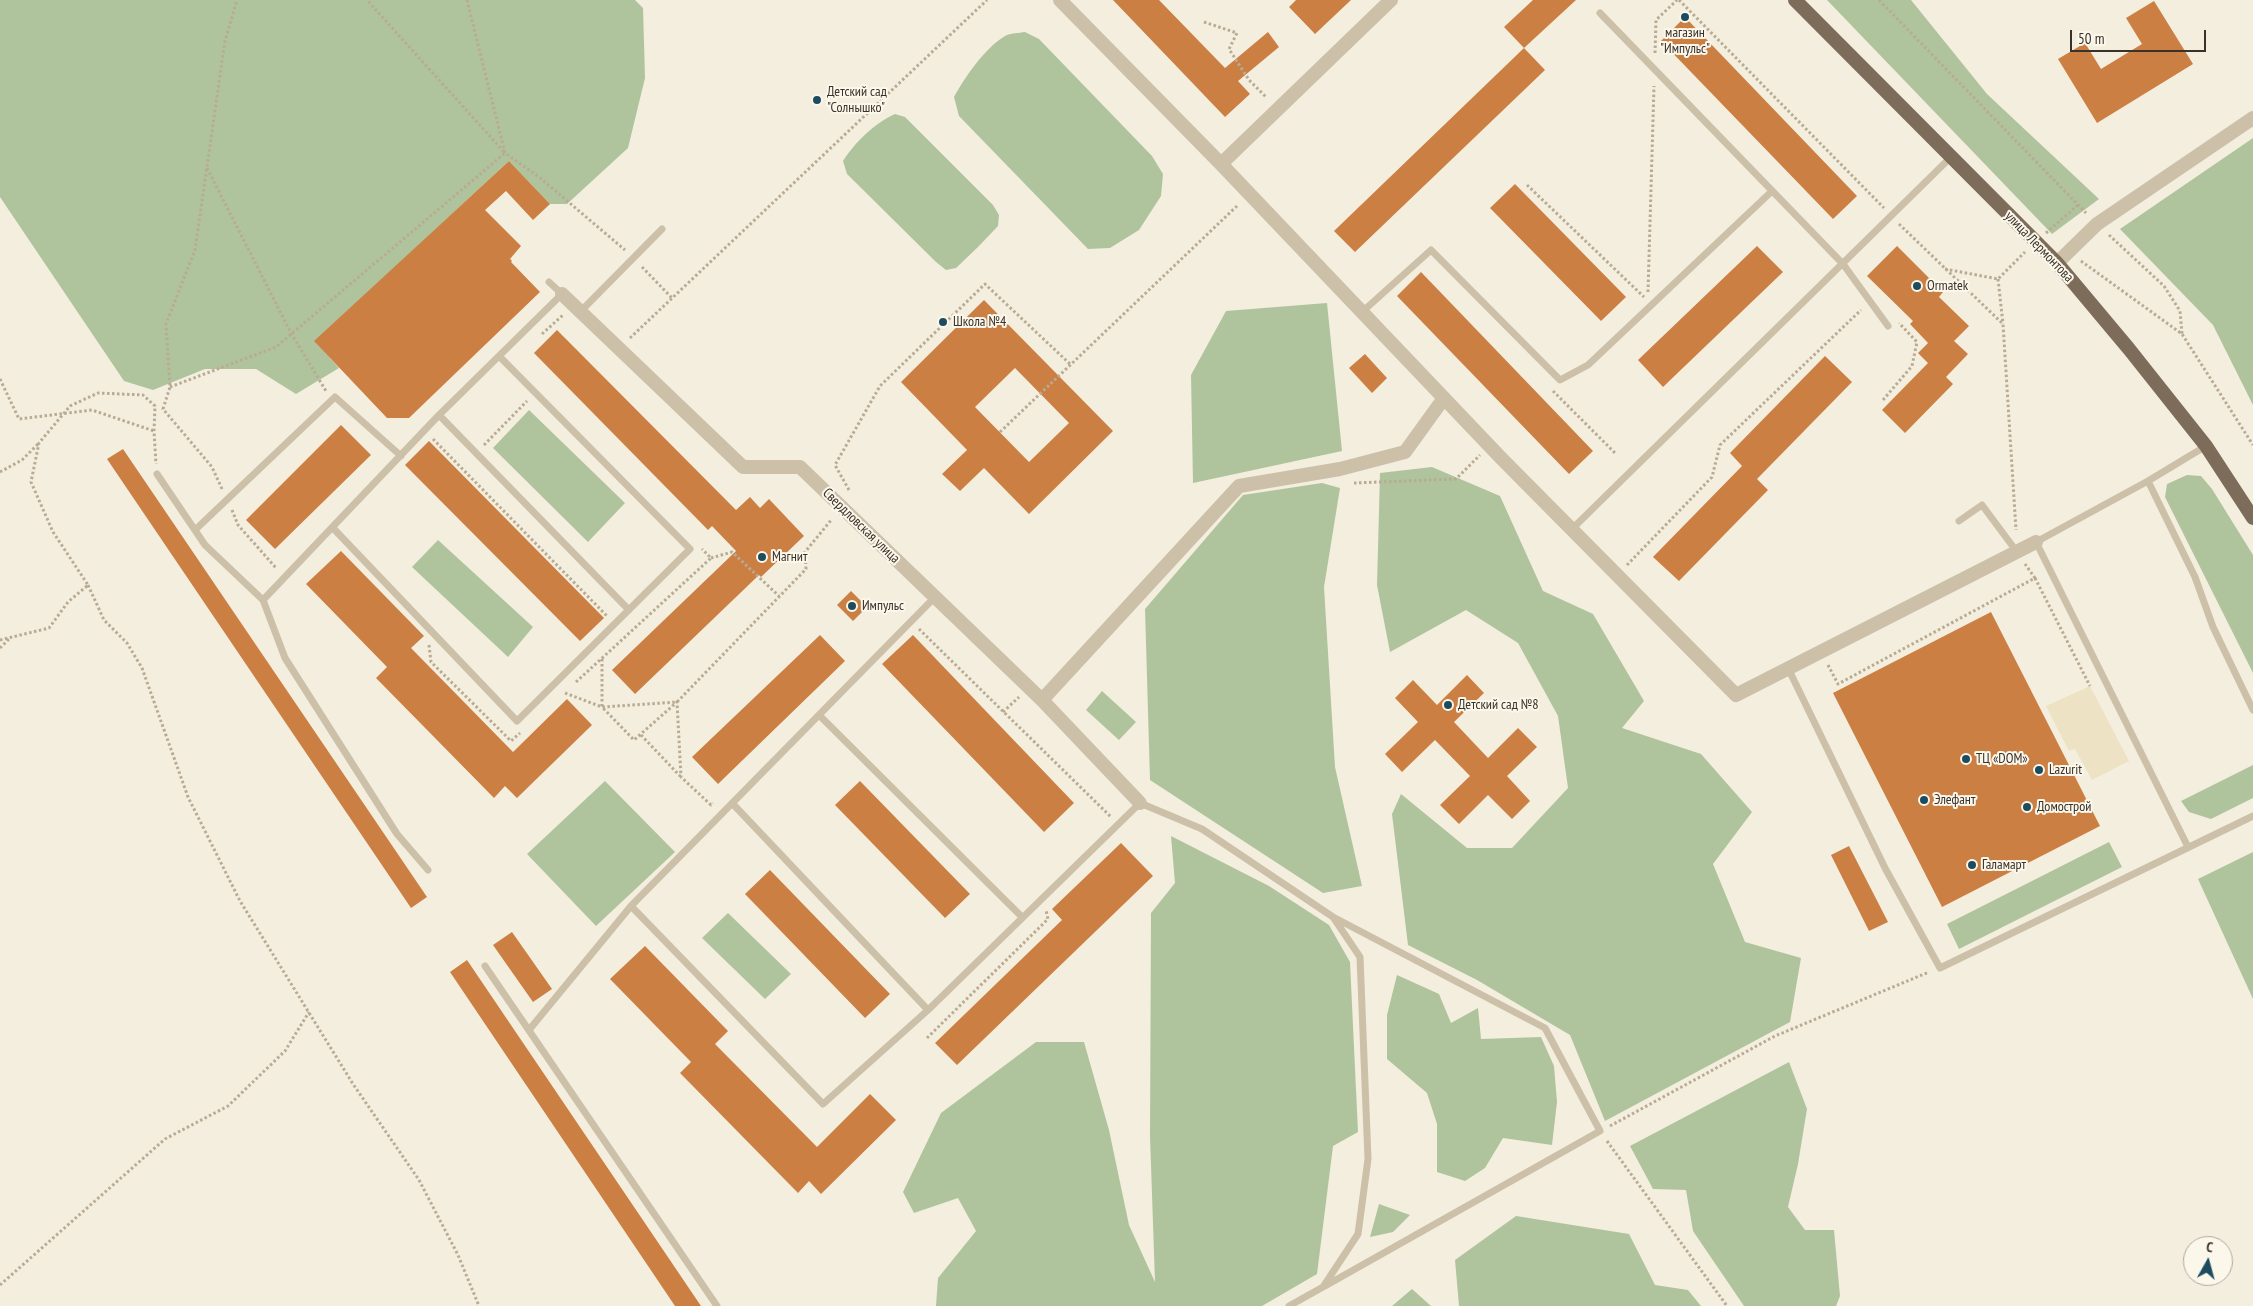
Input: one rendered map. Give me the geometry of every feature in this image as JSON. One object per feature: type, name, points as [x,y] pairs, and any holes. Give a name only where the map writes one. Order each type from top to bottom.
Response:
[{"type":"main road","name":"улица Лермонтова","points":[[1795,0],[2057,264],[2129,349],[2206,446],[2253,518]]},
{"type":"street","points":[[1060,0],[1221,164],[1500,458],[1572,528],[1736,695],[2036,542]]},
{"type":"street","points":[[1221,164],[1392,0]]},
{"type":"street","points":[[2057,264],[2097,224],[2253,118]]},
{"type":"street","name":"Свердловская улица","points":[[562,294],[743,467],[800,467],[1042,700],[1140,803]]},
{"type":"street","points":[[1042,700],[1239,486],[1340,469],[1405,452],[1444,398]]},
{"type":"lane","points":[[1600,13],[1771,192],[1843,264],[1888,326]]},
{"type":"lane","points":[[1572,528],[1951,158]]},
{"type":"lane","points":[[1362,312],[1431,250],[1560,380],[1588,366],[1771,192]]},
{"type":"lane","points":[[580,312],[662,229]]},
{"type":"lane","points":[[263,600],[439,415],[562,294],[549,282]]},
{"type":"lane","points":[[333,528],[517,721],[690,549],[498,356]]},
{"type":"lane","points":[[195,530],[335,397],[401,456]]},
{"type":"lane","points":[[439,415],[629,610]]},
{"type":"lane","points":[[2188,847],[2036,542],[2148,481],[2206,446]]},
{"type":"lane","points":[[157,474],[205,545],[263,600],[285,658],[397,834],[428,870]]},
{"type":"lane","points":[[2148,481],[2195,577],[2213,627],[2253,710]]},
{"type":"lane","points":[[1958,521],[1982,505],[2017,552]]},
{"type":"lane","points":[[529,1030],[631,906],[935,597]]},
{"type":"lane","points":[[1788,668],[1885,868],[1940,968],[2253,816]]},
{"type":"lane","points":[[819,715],[1022,918]]},
{"type":"lane","points":[[732,803],[928,1010]]},
{"type":"lane","points":[[631,906],[823,1104],[928,1010],[1140,803],[1202,829],[1333,917],[1545,1028],[1600,1131],[1289,1306]]},
{"type":"lane","points":[[1323,1287],[1358,1234],[1368,1159],[1360,957],[1333,917]]},
{"type":"lane","points":[[485,966],[717,1306]]},
{"type":"path","points":[[237,0],[225,41],[195,250],[166,324],[170,388],[163,409],[212,467],[238,525]]},
{"type":"path","points":[[367,0],[505,153],[539,177],[634,258],[672,298]]},
{"type":"path","points":[[467,0],[505,153]]},
{"type":"path","points":[[629,339],[987,0]]},
{"type":"path","points":[[1527,185],[1648,301],[1656,20],[1678,0],[1944,269],[2003,324]]},
{"type":"path","points":[[1879,0],[2078,205],[2164,286],[2180,311],[2182,334]]},
{"type":"path","points":[[1204,22],[1237,33],[1229,49],[1249,80],[1278,109]]},
{"type":"path","points":[[170,388],[276,348],[291,333],[505,153]]},
{"type":"path","points":[[207,168],[291,333],[332,401]]},
{"type":"path","points":[[1000,432],[1239,204]]},
{"type":"path","points":[[2042,236],[2078,205]]},
{"type":"path","points":[[1894,231],[1900,225]]},
{"type":"path","points":[[2068,252],[2182,334],[2253,446]]},
{"type":"path","points":[[1998,278],[2011,265]]},
{"type":"path","points":[[1944,269],[1998,278]]},
{"type":"path","points":[[1998,278],[2003,324],[2017,552],[2035,578],[2090,686]]},
{"type":"path","points":[[851,495],[835,465],[880,386],[985,284],[1070,364]]},
{"type":"path","points":[[1626,565],[1712,476],[1720,445],[1870,302]]},
{"type":"path","points":[[1883,400],[1912,366],[1917,342],[1893,316]]},
{"type":"path","points":[[0,380],[19,419],[92,410],[154,431]]},
{"type":"path","points":[[1548,386],[1616,454]]},
{"type":"path","points":[[0,472],[22,460],[70,406],[98,393],[142,394],[155,406],[154,431],[157,474]]},
{"type":"path","points":[[461,468],[535,393]]},
{"type":"path","points":[[428,435],[627,636]]},
{"type":"path","points":[[39,442],[31,482],[53,532],[88,585],[104,620],[127,643],[142,668],[188,797],[240,901],[353,1084],[419,1180],[458,1254],[479,1306]]},
{"type":"path","points":[[1352,483],[1456,479],[1484,451]]},
{"type":"path","points":[[565,692],[602,707],[677,702],[806,569],[805,552],[833,518]]},
{"type":"path","points":[[711,558],[732,552],[779,596]]},
{"type":"path","points":[[1830,670],[1838,684],[2035,578]]},
{"type":"path","points":[[0,640],[49,628],[68,602],[88,585]]},
{"type":"path","points":[[0,648],[10,637]]},
{"type":"path","points":[[1003,712],[1017,698]]},
{"type":"path","points":[[641,734],[681,777]]},
{"type":"path","points":[[927,1038],[1048,919],[1045,907]]},
{"type":"path","points":[[1728,1306],[1600,1131],[1775,1036],[1940,968]]},
{"type":"path","points":[[0,1286],[165,1138],[228,1106],[285,1051],[309,1012]]},
{"type":"green space","points":[[0,0],[635,0],[643,8],[645,78],[628,148],[567,204],[550,204],[509,161],[315,341],[339,368],[296,394],[256,369],[205,369],[153,390],[124,381],[0,197]]},
{"type":"green space","points":[[1827,0],[1911,0],[1987,94],[2099,199],[2052,234]]},
{"type":"green space","points":[[1025,32],[1039,39],[1152,156],[1163,174],[1161,196],[1139,230],[1110,248],[1088,249],[959,116],[954,97],[976,64],[990,48],[1005,36]]},
{"type":"green space","points":[[895,114],[905,117],[993,205],[999,215],[998,226],[956,268],[946,270],[936,262],[847,174],[843,161],[853,147],[873,128]]},
{"type":"green space","points":[[2253,138],[2253,405],[2213,325],[2120,229]]},
{"type":"green space","points":[[1327,303],[1342,451],[1193,483],[1191,375],[1226,311]]},
{"type":"green space","points":[[529,410],[625,503],[588,542],[493,448]]},
{"type":"green space","points":[[1432,467],[1500,496],[1543,591],[1593,614],[1644,701],[1622,728],[1701,754],[1752,812],[1713,864],[1745,942],[1801,958],[1790,1022],[1605,1121],[1570,1035],[1477,980],[1408,945],[1392,814],[1401,794],[1467,848],[1512,848],[1568,788],[1558,716],[1518,643],[1466,610],[1390,652],[1377,585],[1380,473]]},
{"type":"green space","points":[[2187,475],[2201,476],[2212,489],[2253,555],[2253,673],[2165,497],[2167,484]]},
{"type":"green space","points":[[1322,483],[1340,488],[1324,587],[1335,767],[1362,886],[1323,893],[1150,780],[1145,609],[1243,495]]},
{"type":"green space","points":[[438,540],[533,627],[508,657],[412,567]]},
{"type":"green space","points":[[1102,691],[1136,722],[1119,740],[1086,710]]},
{"type":"green space","points":[[2253,765],[2253,798],[2211,819],[2189,812],[2181,801]]},
{"type":"green space","points":[[605,781],[675,852],[596,926],[527,854]]},
{"type":"green space","points":[[1171,836],[1269,886],[1329,925],[1350,962],[1358,1132],[1333,1146],[1317,1274],[1262,1306],[936,1306],[938,1278],[976,1231],[958,1198],[914,1213],[903,1192],[941,1113],[1036,1042],[1084,1042],[1109,1130],[1129,1225],[1155,1282],[1150,1136],[1151,913],[1175,883]]},
{"type":"green space","points":[[2109,842],[2122,867],[1959,949],[1947,924]]},
{"type":"green space","points":[[2253,852],[2253,999],[2198,879]]},
{"type":"green space","points":[[728,913],[791,974],[765,999],[702,938]]},
{"type":"green space","points":[[1397,975],[1439,994],[1451,1023],[1478,1008],[1481,1039],[1541,1037],[1554,1066],[1557,1102],[1552,1145],[1503,1138],[1485,1168],[1465,1181],[1437,1172],[1437,1124],[1427,1093],[1387,1059],[1387,1015]]},
{"type":"green space","points":[[1789,1062],[1807,1109],[1798,1164],[1788,1207],[1805,1230],[1834,1230],[1840,1296],[1836,1306],[1744,1306],[1693,1231],[1686,1190],[1653,1189],[1630,1146]]},
{"type":"green space","points":[[1379,1204],[1410,1215],[1393,1232],[1370,1237]]},
{"type":"green space","points":[[1516,1216],[1629,1234],[1655,1285],[1688,1290],[1701,1306],[1459,1306],[1455,1260]]},
{"type":"green space","points":[[1412,1289],[1431,1306],[1392,1306]]},
{"type":"shaded area","points":[[2090,686],[2129,761],[2092,780],[2075,749],[2069,751],[2046,706]]},
{"type":"building","points":[[1113,0],[1159,0],[1225,68],[1268,32],[1279,47],[1238,81],[1250,94],[1225,117]]},
{"type":"building","points":[[1296,0],[1351,0],[1315,34],[1289,7]]},
{"type":"building","points":[[1533,0],[1576,0],[1524,48],[1504,27]]},
{"type":"building","points":[[2154,1],[2193,64],[2097,123],[2058,59],[2085,43],[2101,69],[2142,44],[2126,18]]},
{"type":"building","points":[[1685,17],[1857,196],[1833,219],[1661,41]]},
{"type":"building","points":[[1524,48],[1545,70],[1355,252],[1334,231]]},
{"type":"building","points":[[509,161],[550,204],[533,220],[506,191],[485,210],[521,246],[510,259],[511,262],[540,292],[409,418],[387,418],[314,341]]},
{"type":"building","points":[[1515,184],[1626,297],[1601,321],[1490,208]]},
{"type":"building","points":[[1757,246],[1783,272],[1663,387],[1638,360]]},
{"type":"building","points":[[1897,246],[1943,292],[1939,297],[1969,326],[1954,341],[1968,354],[1946,377],[1953,384],[1905,433],[1882,410],[1928,363],[1918,353],[1928,343],[1910,324],[1913,321],[1867,276]]},
{"type":"building","points":[[1421,272],[1593,451],[1569,474],[1397,296]]},
{"type":"building","points":[[984,300],[1113,431],[1029,514],[984,468],[960,491],[942,474],[967,450],[901,382]],"holes":[[[1015,368],[1069,423],[1029,462],[975,407]]]},
{"type":"building","points":[[557,330],[736,510],[750,497],[760,508],[769,499],[804,536],[761,577],[759,575],[635,694],[612,670],[736,551],[712,526],[708,530],[534,353]]},
{"type":"building","points":[[1365,354],[1387,378],[1372,393],[1349,368]]},
{"type":"building","points":[[1825,356],[1852,382],[1757,479],[1768,490],[1679,581],[1653,557],[1742,466],[1730,453]]},
{"type":"building","points":[[341,425],[371,455],[275,549],[246,520]]},
{"type":"building","points":[[429,441],[604,618],[580,641],[405,465]]},
{"type":"building","points":[[123,449],[427,897],[411,908],[107,459]]},
{"type":"building","points":[[341,551],[424,636],[411,648],[513,752],[567,699],[592,725],[517,798],[505,786],[494,798],[376,678],[387,667],[306,584]]},
{"type":"building","name":"Импульс","points":[[851,591],[867,607],[853,621],[837,605]]},
{"type":"building","name":"ТЦ «DOM»","points":[[1991,612],[2100,826],[1942,907],[1833,693]]},
{"type":"building","points":[[820,635],[845,661],[718,784],[692,757]]},
{"type":"building","points":[[913,635],[1074,803],[1044,832],[882,664]]},
{"type":"building","points":[[1467,675],[1484,693],[1454,722],[1488,758],[1518,728],[1537,747],[1507,776],[1530,801],[1512,819],[1488,795],[1459,824],[1440,805],[1470,776],[1435,740],[1402,772],[1385,754],[1418,722],[1395,698],[1413,680],[1437,705]]},
{"type":"building","points":[[860,781],[970,894],[945,918],[835,805]]},
{"type":"building","points":[[1121,843],[1153,876],[957,1065],[935,1043],[1062,920],[1052,909]]},
{"type":"building","points":[[1849,846],[1888,922],[1869,931],[1831,855]]},
{"type":"building","points":[[770,870],[890,994],[865,1018],[745,894]]},
{"type":"building","points":[[512,932],[552,989],[533,1002],[493,945]]},
{"type":"building","points":[[645,946],[728,1031],[715,1044],[817,1147],[870,1094],[896,1120],[821,1194],[809,1181],[798,1193],[680,1073],[691,1062],[610,979]]},
{"type":"building","points":[[467,960],[701,1306],[675,1306],[450,972]]},
{"type":"place","name":"магазин \"Импульс\"","points":[[1685,17]]},
{"type":"place","name":"Детский сад \"Солнышко\"","points":[[817,100]]},
{"type":"place","name":"Ormatek","points":[[1917,286]]},
{"type":"place","name":"Школа №4","points":[[943,322]]},
{"type":"place","name":"Магнит","points":[[762,557]]},
{"type":"place","name":"Импульс","points":[[852,606]]},
{"type":"place","name":"Детский сад №8","points":[[1448,705]]},
{"type":"place","name":"ТЦ «DOM»","points":[[1966,759]]},
{"type":"place","name":"Lazurit","points":[[2039,770]]},
{"type":"place","name":"Элефант","points":[[1924,800]]},
{"type":"place","name":"Домострой","points":[[2027,807]]},
{"type":"place","name":"Галамарт","points":[[1972,865]]}]
